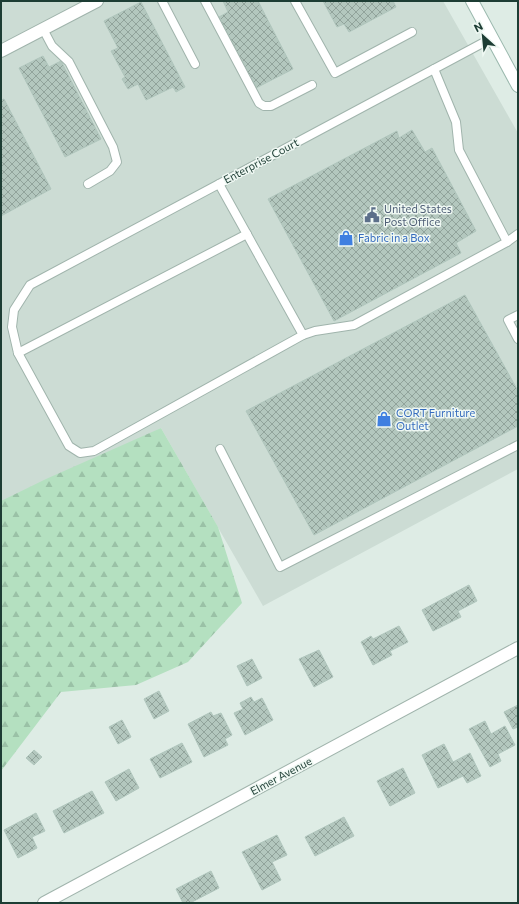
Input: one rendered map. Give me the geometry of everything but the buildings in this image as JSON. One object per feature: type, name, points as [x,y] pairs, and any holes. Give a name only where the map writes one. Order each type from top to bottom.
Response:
[{"type":"street","points":[[1,51],[97,1]]},
{"type":"street","points":[[472,1],[518,86]]},
{"type":"street","name":"Elmer Avenue","points":[[44,903],[518,648]]},
{"type":"lane","points":[[162,1],[195,64]]},
{"type":"lane","points":[[205,1],[259,103],[264,106],[271,106],[312,85]]},
{"type":"lane","points":[[295,1],[335,73],[412,32]]},
{"type":"lane","points":[[43,29],[52,46],[69,62],[113,147],[117,162],[110,171],[88,184]]},
{"type":"lane","name":"Enterprise Court","points":[[18,353],[12,328],[14,310],[30,285],[492,38]]},
{"type":"lane","points":[[434,69],[456,122],[459,150],[507,242]]},
{"type":"lane","points":[[219,184],[303,335]]},
{"type":"lane","points":[[247,234],[18,353],[69,446],[80,453],[94,451],[303,335],[315,331],[354,325],[507,242],[518,234]]},
{"type":"lane","points":[[518,315],[508,320],[518,339]]},
{"type":"lane","points":[[220,449],[280,567],[518,445]]},
{"type":"shaded area","points":[[1,1],[443,1],[518,133],[518,469],[263,606],[161,428],[1,512]]},
{"type":"green space","points":[[161,428],[218,527],[242,603],[188,662],[136,685],[61,692],[1,771],[1,501],[46,479]]},
{"type":"place","name":"United States Post Office","points":[[372,215]]},
{"type":"place","name":"Fabric in a Box","points":[[346,238]]},
{"type":"place","name":"CORT Furniture Outlet","points":[[384,419]]}]
